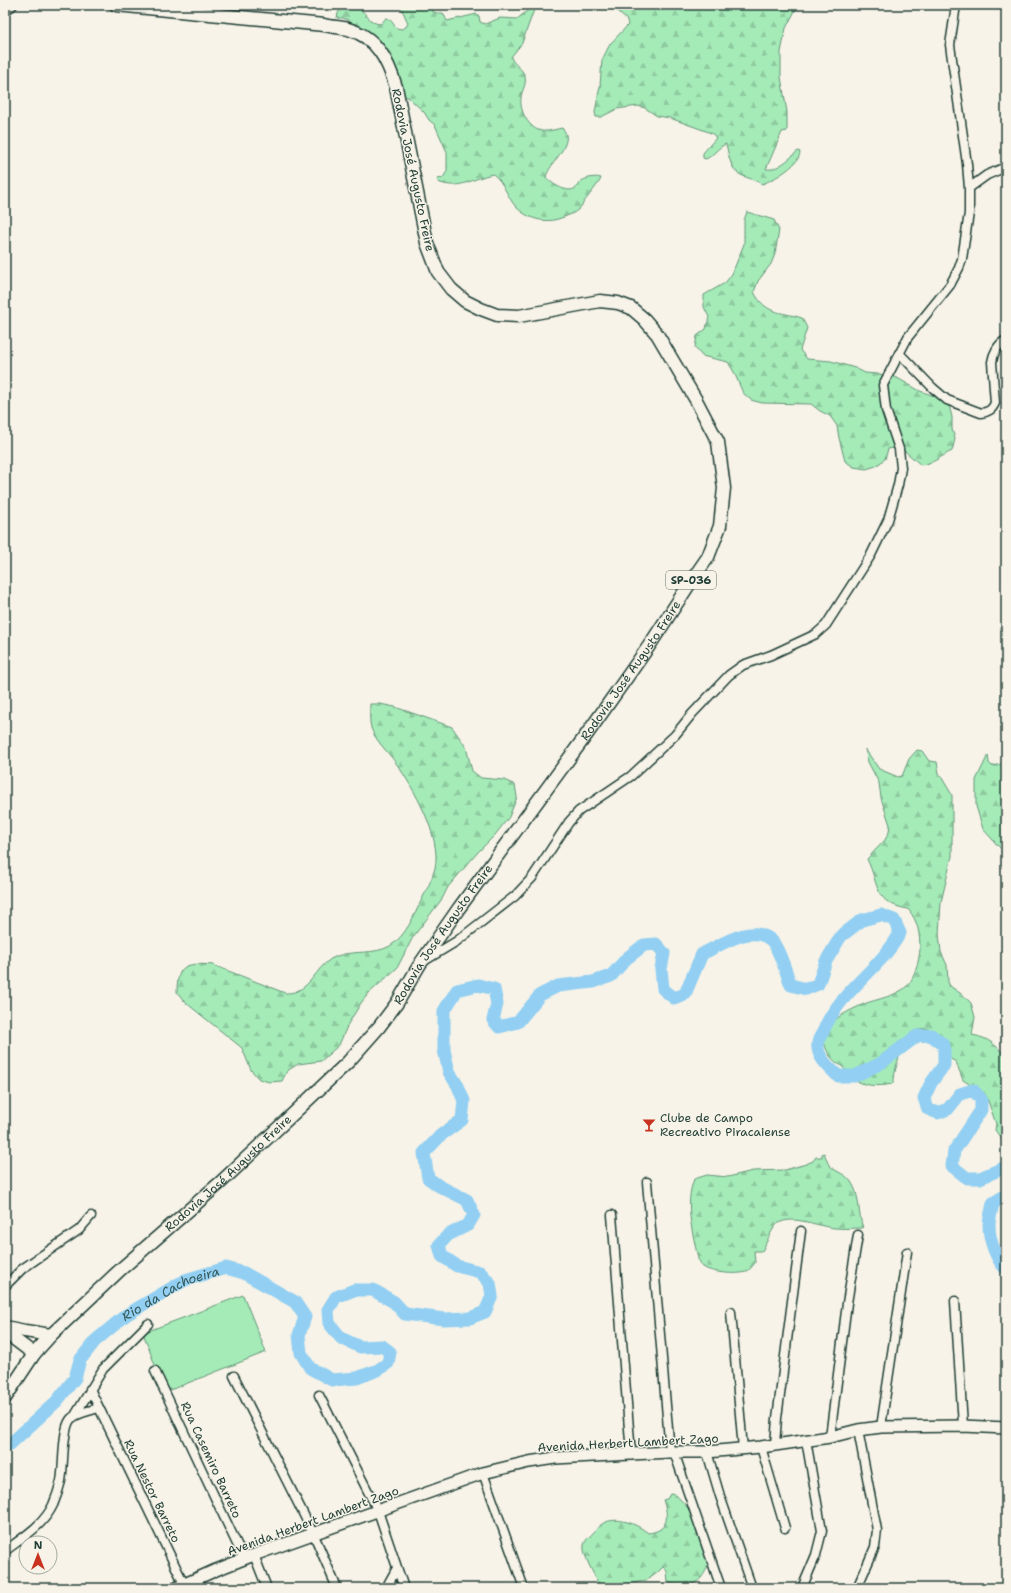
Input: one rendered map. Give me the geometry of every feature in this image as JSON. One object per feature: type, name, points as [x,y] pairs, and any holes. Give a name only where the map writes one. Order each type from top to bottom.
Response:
[{"type":"main road","name":"Rodovia José Augusto Freire","points":[[5,1398],[34,1354],[51,1335],[121,1269],[222,1182],[348,1062],[379,1027],[397,1003],[420,964],[610,702],[708,557],[720,526],[723,506],[723,474],[718,442],[696,400],[657,334],[644,319],[631,308],[618,303],[600,301],[519,316],[497,315],[481,309],[450,289],[438,272],[427,243],[396,88],[391,70],[385,57],[375,45],[361,35],[349,30],[324,25],[116,5]]},
{"type":"main road","points":[[5,1327],[51,1335]]},
{"type":"main road","points":[[5,1332],[34,1354]]},
{"type":"street","points":[[5,11],[13,5]]},
{"type":"street","points":[[420,964],[457,941],[515,896],[532,878],[569,822],[579,811],[631,776],[675,735],[692,714],[729,675],[743,665],[771,655],[816,634],[826,625],[871,555],[888,520],[898,485],[901,468],[899,449],[886,410],[883,396],[883,385],[915,326],[950,285],[959,268],[969,213],[967,157],[950,51],[956,5]]},
{"type":"street","points":[[969,188],[986,175],[1006,167]]},
{"type":"street","points":[[899,353],[933,388],[947,400],[980,413],[986,412],[994,407],[993,356],[1001,343],[1006,340]]},
{"type":"street","points":[[647,1182],[672,1452],[721,1588]]},
{"type":"street","points":[[612,1215],[631,1454]]},
{"type":"street","points":[[5,1286],[22,1269],[79,1230],[91,1216]]},
{"type":"street","points":[[775,1445],[777,1418],[801,1231]]},
{"type":"street","points":[[830,1437],[847,1304],[858,1235]]},
{"type":"street","points":[[882,1427],[907,1252]]},
{"type":"street","points":[[955,1301],[963,1426]]},
{"type":"street","points":[[731,1312],[743,1449]]},
{"type":"street","points":[[74,1417],[103,1369],[148,1324]]},
{"type":"street","name":"Rua Casemiro Barreto","points":[[155,1371],[249,1557],[267,1588]]},
{"type":"street","points":[[234,1376],[314,1535],[333,1586]]},
{"type":"street","name":"Rua Nestor Barreto","points":[[90,1389],[180,1586]]},
{"type":"street","points":[[319,1394],[378,1511],[404,1588]]},
{"type":"street","points":[[5,1551],[44,1520],[53,1505],[61,1481],[66,1430],[69,1421],[74,1417],[98,1408]]},
{"type":"street","name":"Avenida Herbert Lambert Zago","points":[[180,1586],[249,1557],[314,1535],[483,1473],[529,1462],[555,1458],[672,1452],[707,1452],[743,1449],[830,1437],[858,1430],[882,1427],[963,1426],[1006,1428]]},
{"type":"street","points":[[857,1588],[875,1546],[877,1530],[858,1430]]},
{"type":"street","points":[[802,1588],[816,1555],[822,1531],[806,1440]]},
{"type":"street","points":[[761,1447],[786,1528]]},
{"type":"street","points":[[707,1452],[720,1496],[752,1588]]},
{"type":"street","points":[[483,1473],[524,1588]]},
{"type":"street","points":[[386,1588],[397,1568]]},
{"type":"green space","points":[[400,5],[427,5],[427,7],[436,13],[443,13],[447,21],[477,14],[480,22],[485,24],[500,18],[517,19],[531,8],[535,7],[522,43],[511,57],[525,77],[521,98],[522,109],[527,120],[535,129],[546,131],[562,128],[566,134],[564,146],[548,171],[546,177],[551,182],[563,189],[571,190],[577,187],[580,182],[585,179],[593,177],[601,178],[578,210],[570,215],[555,220],[537,219],[526,215],[516,207],[500,181],[493,174],[460,184],[453,185],[438,182],[437,179],[443,178],[447,171],[447,152],[435,125],[408,97],[400,99],[396,96],[379,63],[367,44],[354,30],[348,20],[337,18],[338,13],[342,8],[355,6],[362,10],[373,22],[381,24],[386,18],[388,18],[396,28],[402,29],[406,27],[408,23]]},
{"type":"green space","points":[[613,5],[798,5],[786,28],[781,52],[781,77],[787,112],[787,131],[782,132],[766,169],[779,166],[798,151],[800,152],[796,162],[779,176],[762,184],[737,173],[734,170],[730,162],[726,144],[706,159],[703,158],[703,153],[716,138],[713,134],[706,131],[670,118],[657,116],[645,108],[638,106],[617,109],[601,117],[596,117],[595,112],[600,86],[602,60],[610,44],[628,25],[627,20]]},
{"type":"green space","points":[[747,212],[774,220],[779,230],[775,254],[771,264],[758,281],[754,292],[763,305],[774,311],[802,318],[807,328],[800,350],[807,359],[831,361],[855,368],[865,373],[889,375],[920,391],[940,398],[949,405],[952,417],[952,429],[955,439],[952,451],[934,461],[921,465],[900,447],[888,449],[885,459],[876,466],[866,469],[854,467],[845,461],[837,426],[830,416],[811,404],[762,403],[751,400],[743,393],[728,362],[702,356],[695,348],[697,336],[706,329],[709,317],[704,307],[704,295],[725,283],[732,274],[744,244],[744,220]]},
{"type":"green space","points":[[370,704],[395,707],[452,727],[466,747],[472,771],[481,778],[504,780],[515,785],[517,797],[509,817],[495,835],[478,852],[448,887],[442,899],[413,937],[397,968],[368,994],[361,1003],[348,1024],[339,1045],[321,1061],[298,1064],[287,1071],[282,1081],[269,1082],[259,1079],[251,1070],[242,1048],[185,1002],[177,992],[177,982],[179,975],[185,967],[196,964],[213,965],[285,993],[292,993],[303,988],[325,963],[331,959],[344,954],[371,952],[384,949],[395,942],[405,932],[434,872],[436,856],[434,842],[430,827],[418,799],[396,763],[371,728]]},
{"type":"green space","points":[[865,749],[879,769],[898,777],[902,776],[909,759],[917,750],[922,751],[929,761],[937,762],[939,773],[952,795],[952,856],[941,902],[939,934],[941,952],[947,965],[948,982],[950,986],[971,1003],[975,1017],[972,1035],[991,1042],[1006,1056],[1006,1145],[995,1130],[996,1124],[987,1098],[963,1080],[956,1062],[946,1056],[938,1036],[932,1030],[921,1029],[914,1032],[909,1037],[898,1059],[892,1084],[876,1086],[851,1079],[847,1071],[828,1053],[821,1033],[825,1028],[852,1010],[864,1004],[892,995],[907,986],[910,983],[916,969],[920,949],[919,933],[914,918],[908,909],[897,906],[883,898],[876,885],[867,859],[885,840],[889,832],[890,825],[881,798],[879,783],[868,762]]},
{"type":"green space","points":[[988,755],[989,763],[992,766],[1006,763],[1006,859],[1001,849],[983,829],[976,806],[976,780]]},
{"type":"green space","points":[[824,1153],[829,1165],[851,1181],[857,1195],[863,1228],[835,1228],[804,1221],[788,1220],[775,1226],[762,1251],[754,1251],[755,1263],[746,1272],[724,1273],[712,1271],[703,1267],[698,1259],[690,1219],[691,1189],[694,1179],[707,1175],[728,1177],[753,1171],[785,1170],[813,1161],[816,1157],[822,1157],[822,1154]]},
{"type":"green space","points":[[243,1295],[266,1352],[165,1392],[143,1333]]},
{"type":"green space","points":[[674,1493],[693,1514],[697,1525],[697,1531],[703,1538],[710,1561],[701,1578],[689,1585],[672,1584],[668,1582],[667,1571],[663,1567],[652,1577],[642,1581],[617,1585],[614,1588],[601,1586],[598,1583],[585,1553],[584,1545],[586,1540],[602,1524],[614,1520],[632,1524],[648,1533],[655,1532],[664,1526],[666,1522],[666,1512],[663,1500],[667,1499],[670,1494]]},
{"type":"waterway","name":"Rio da Cachoeira","points":[[5,1446],[8,1446],[57,1401],[75,1378],[80,1360],[95,1341],[126,1315],[185,1280],[226,1268],[244,1273],[295,1302],[305,1317],[299,1335],[301,1353],[310,1368],[332,1380],[357,1378],[378,1370],[388,1363],[390,1352],[382,1346],[360,1347],[341,1338],[329,1323],[328,1310],[336,1297],[354,1290],[373,1290],[394,1302],[405,1314],[444,1319],[470,1318],[485,1312],[492,1296],[490,1283],[480,1272],[457,1266],[442,1256],[439,1245],[448,1235],[468,1225],[474,1215],[467,1200],[439,1186],[428,1178],[424,1153],[441,1135],[462,1120],[464,1101],[458,1086],[449,1072],[444,1050],[444,1011],[457,990],[478,985],[494,989],[497,1004],[493,1020],[499,1027],[518,1022],[540,995],[558,986],[593,982],[611,976],[627,958],[644,945],[656,944],[664,953],[661,969],[663,989],[674,998],[685,994],[702,954],[736,937],[754,934],[763,935],[774,943],[791,985],[806,989],[818,984],[826,961],[841,936],[862,920],[881,915],[894,920],[900,933],[892,946],[849,993],[830,1018],[818,1042],[819,1053],[828,1066],[838,1076],[855,1076],[881,1063],[917,1036],[931,1035],[944,1045],[944,1065],[931,1083],[924,1098],[928,1109],[938,1113],[948,1109],[960,1094],[973,1090],[981,1099],[981,1110],[954,1151],[952,1166],[967,1178],[980,1178],[1006,1167]]},
{"type":"waterway","name":"Rio da Cachoeira","points":[[1006,1195],[993,1203],[989,1220],[990,1237],[994,1249],[999,1260],[1006,1269]]},
{"type":"place","name":"Clube de Campo Recreativo Piracaiense","points":[[649,1125]]}]
